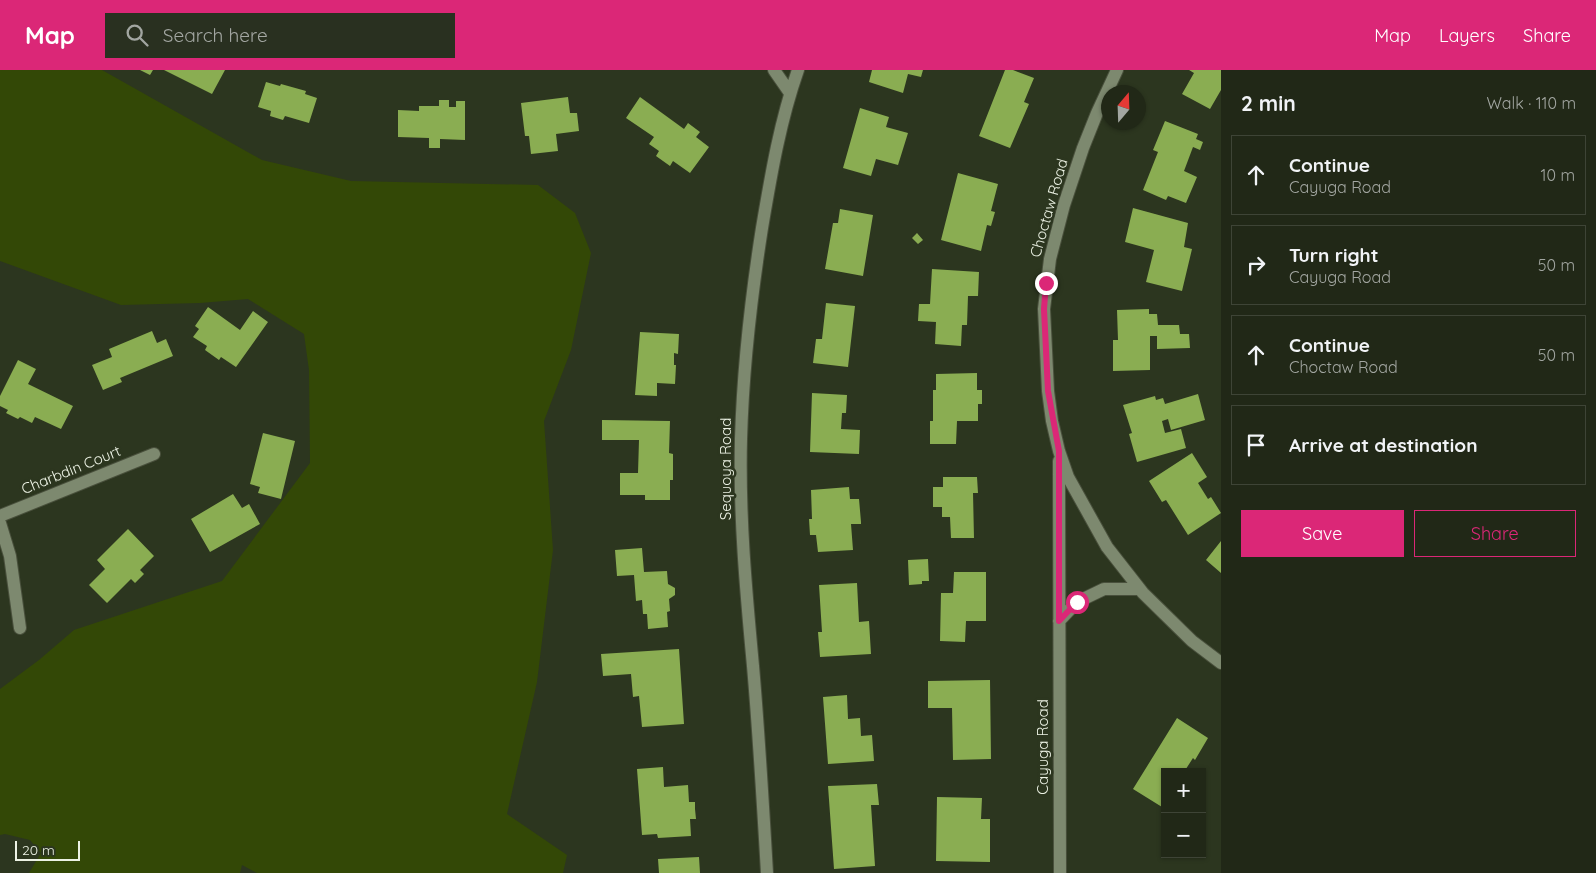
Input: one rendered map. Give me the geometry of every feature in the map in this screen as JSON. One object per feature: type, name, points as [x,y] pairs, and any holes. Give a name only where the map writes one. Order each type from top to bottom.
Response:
[{"type":"street","points":[[774,70],[790,93]]},
{"type":"street","name":"Sequoya Road","points":[[768,873],[753,667],[746,601],[741,440],[744,371],[752,290],[768,194],[790,93],[798,70]]},
{"type":"street","name":"Choctaw Road","points":[[1117,70],[1097,113],[1064,205],[1050,259],[1044,309],[1048,391],[1059,451],[1068,477],[1107,547],[1140,589],[1192,641],[1221,663]]},
{"type":"street","name":"Cayuga Road","points":[[1059,451],[1060,873]]},
{"type":"street","name":"Charbdin Court","points":[[0,516],[154,454]]},
{"type":"street","points":[[0,523],[10,556],[20,628]]},
{"type":"street","points":[[1059,621],[1077,602],[1104,589],[1140,589]]},
{"type":"green space","points":[[0,70],[102,70],[262,160],[351,181],[538,185],[575,213],[591,253],[571,350],[544,421],[553,550],[537,682],[507,814],[567,855],[563,873],[257,873],[242,865],[240,873],[29,873],[41,853],[30,840],[5,834],[0,835],[0,689],[39,660],[74,630],[222,581],[310,463],[309,370],[304,334],[248,299],[200,303],[121,305],[0,261]]},
{"type":"building","points":[[140,70],[153,70],[150,75]]},
{"type":"building","points":[[164,70],[225,70],[212,94]]},
{"type":"building","points":[[872,70],[923,70],[921,77],[908,74],[903,93],[869,82]]},
{"type":"building","points":[[1005,70],[1013,70],[1034,78],[1024,102],[1029,104],[1010,148],[979,136]]},
{"type":"building","points":[[1189,70],[1221,70],[1221,90],[1210,109],[1182,94],[1194,73]]},
{"type":"building","points":[[266,82],[306,91],[305,94],[317,98],[309,123],[285,116],[283,120],[270,116],[271,111],[258,107]]},
{"type":"building","points":[[568,97],[570,113],[577,113],[579,131],[556,134],[558,151],[531,154],[529,136],[525,136],[521,103]]},
{"type":"building","points":[[640,97],[684,129],[688,123],[700,132],[696,137],[709,147],[690,173],[673,161],[670,166],[656,156],[659,151],[649,144],[654,137],[626,118]]},
{"type":"building","points":[[439,100],[449,100],[449,107],[456,107],[456,101],[465,101],[465,140],[440,139],[440,148],[429,148],[429,138],[398,137],[398,110],[419,111],[419,106],[439,106]]},
{"type":"building","points":[[860,108],[889,117],[886,127],[908,133],[898,165],[876,159],[871,176],[843,168]]},
{"type":"building","points":[[1165,121],[1198,134],[1196,139],[1203,142],[1200,150],[1193,147],[1184,171],[1197,177],[1186,203],[1168,196],[1166,200],[1143,190],[1158,152],[1153,150]]},
{"type":"building","points":[[958,173],[998,184],[991,211],[995,212],[991,226],[987,225],[981,251],[941,240]]},
{"type":"building","points":[[1133,208],[1188,223],[1184,247],[1192,249],[1182,291],[1146,282],[1154,250],[1125,242]]},
{"type":"building","points":[[840,209],[873,215],[863,276],[825,269],[833,223],[838,223]]},
{"type":"building","points":[[917,233],[923,240],[918,244],[912,238]]},
{"type":"building","points":[[932,269],[979,272],[978,296],[968,296],[967,325],[962,325],[961,346],[935,344],[936,322],[918,321],[919,304],[930,304]]},
{"type":"building","points":[[826,303],[855,306],[848,367],[813,363],[816,339],[822,339]]},
{"type":"building","points":[[208,307],[240,330],[253,311],[268,322],[236,367],[221,357],[219,360],[205,350],[207,346],[193,337],[199,329],[195,326]]},
{"type":"building","points":[[1149,309],[1149,314],[1157,314],[1158,325],[1179,325],[1180,334],[1189,334],[1190,348],[1157,349],[1157,336],[1150,336],[1150,370],[1113,371],[1113,340],[1118,340],[1117,310]]},
{"type":"building","points":[[152,331],[157,343],[166,339],[173,356],[120,378],[122,382],[103,390],[92,365],[112,357],[109,349]]},
{"type":"building","points":[[640,332],[679,334],[678,354],[674,353],[674,365],[676,365],[675,384],[657,383],[657,396],[635,395]]},
{"type":"building","points":[[18,360],[36,369],[28,384],[73,406],[61,429],[35,417],[32,423],[20,417],[18,419],[6,413],[8,410],[0,406],[0,396]]},
{"type":"building","points":[[977,373],[977,390],[982,390],[982,404],[978,404],[978,421],[957,421],[956,444],[930,444],[930,421],[933,421],[933,390],[936,390],[936,374]]},
{"type":"building","points":[[812,393],[847,395],[846,413],[842,413],[841,429],[860,430],[859,454],[810,452]]},
{"type":"building","points":[[1198,394],[1205,420],[1171,430],[1168,419],[1162,421],[1165,433],[1181,429],[1186,448],[1137,462],[1129,434],[1132,433],[1123,405],[1155,396],[1156,400],[1163,398],[1165,404]]},
{"type":"building","points":[[602,420],[670,421],[669,453],[673,454],[673,480],[670,480],[670,500],[645,500],[645,495],[620,495],[620,473],[638,473],[639,440],[602,440]]},
{"type":"building","points":[[263,433],[295,441],[281,499],[258,493],[260,487],[250,484]]},
{"type":"building","points":[[1192,453],[1207,477],[1198,483],[1208,499],[1211,497],[1221,513],[1188,535],[1166,500],[1162,502],[1149,481]]},
{"type":"building","points":[[943,477],[977,477],[978,493],[973,493],[974,538],[951,538],[950,517],[942,517],[942,507],[933,507],[933,487],[943,487]]},
{"type":"building","points":[[849,487],[850,499],[859,499],[861,522],[861,524],[851,524],[853,550],[818,552],[816,535],[810,535],[809,519],[812,519],[811,490]]},
{"type":"building","points":[[233,494],[242,508],[249,504],[260,524],[210,552],[191,519]]},
{"type":"building","points":[[128,529],[154,556],[140,570],[144,574],[135,583],[131,579],[107,603],[89,585],[105,569],[97,560]]},
{"type":"building","points":[[1221,541],[1221,573],[1206,560]]},
{"type":"building","points":[[642,548],[644,572],[667,571],[668,584],[675,588],[675,595],[669,599],[670,611],[667,612],[668,627],[648,629],[647,614],[643,614],[642,600],[636,601],[634,575],[617,576],[615,550]]},
{"type":"building","points":[[928,559],[929,581],[922,581],[922,584],[909,585],[908,560]]},
{"type":"building","points":[[954,572],[986,572],[986,621],[966,621],[965,642],[940,641],[941,593],[953,593]]},
{"type":"building","points":[[857,583],[859,622],[869,621],[871,654],[820,657],[818,632],[822,632],[819,585]]},
{"type":"building","points":[[679,649],[684,724],[642,727],[639,696],[633,697],[631,674],[603,676],[601,654]]},
{"type":"building","points":[[990,680],[991,759],[953,760],[952,708],[928,708],[928,681]]},
{"type":"building","points":[[847,695],[848,719],[860,718],[861,736],[872,735],[874,761],[828,764],[823,697]]},
{"type":"building","points":[[1177,718],[1208,738],[1195,760],[1193,758],[1187,768],[1161,768],[1161,806],[1133,789]]},
{"type":"building","points":[[663,767],[664,787],[688,785],[689,802],[695,802],[696,819],[690,819],[691,836],[658,838],[657,834],[642,835],[637,769]]},
{"type":"building","points":[[877,784],[879,805],[871,805],[875,866],[834,869],[828,786]]},
{"type":"building","points":[[937,797],[982,798],[981,819],[990,819],[990,862],[936,861]]},
{"type":"building","points":[[699,857],[700,873],[659,873],[658,859]]},
{"type":"route","points":[[1046,283],[1044,309],[1048,391],[1059,451],[1059,621],[1077,602]]}]
